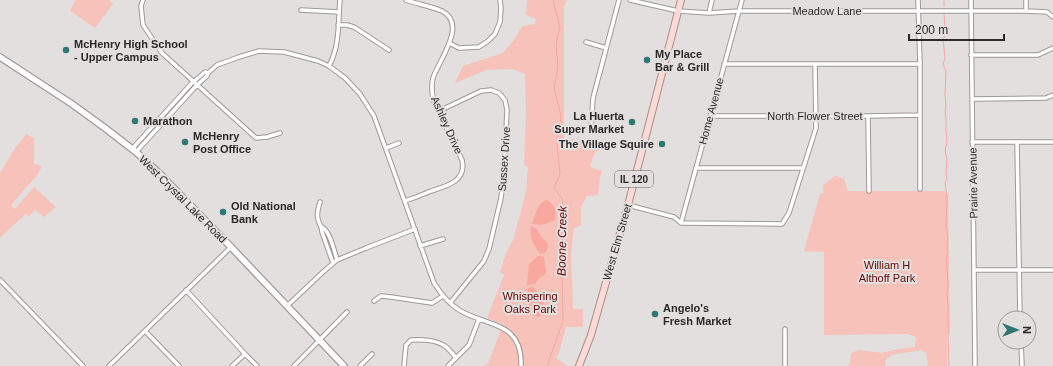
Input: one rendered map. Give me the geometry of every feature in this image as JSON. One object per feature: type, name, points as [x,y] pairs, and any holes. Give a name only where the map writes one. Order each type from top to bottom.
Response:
[{"type":"main road","name":"West Elm Street","points":[[579,366],[590,338],[628,205],[681,0]]},
{"type":"street","points":[[143,0],[141,6],[143,25],[162,53],[256,138],[267,137],[280,133]]},
{"type":"street","points":[[329,66],[334,58],[336,50],[340,0]]},
{"type":"street","name":"Ashley Drive","points":[[405,202],[451,184],[458,179],[463,167],[462,160],[433,99],[432,90],[432,79],[452,37],[453,28],[450,18],[443,12],[406,0]]},
{"type":"street","points":[[449,43],[459,48],[479,47],[488,41],[495,34],[500,22],[500,0]]},
{"type":"street","points":[[590,128],[593,98],[620,0]]},
{"type":"street","name":"Meadow Lane","points":[[630,0],[678,11],[709,13],[739,11],[1026,11],[1047,12],[1053,17]]},
{"type":"street","points":[[709,13],[712,0]]},
{"type":"street","name":"Home Avenue","points":[[681,223],[742,0]]},
{"type":"street","points":[[918,0],[920,64],[920,189]]},
{"type":"street","name":"Prairie Avenue","points":[[971,0],[976,366]]},
{"type":"street","points":[[1026,0],[1026,11]]},
{"type":"street","points":[[301,10],[339,12]]},
{"type":"street","points":[[338,25],[354,26],[390,50]]},
{"type":"street","points":[[586,42],[606,48]]},
{"type":"street","points":[[972,55],[1038,55],[1053,48]]},
{"type":"street","points":[[134,150],[217,65],[259,51],[284,52],[318,61],[329,66],[345,78],[360,94],[370,109],[386,148],[434,283],[443,296],[460,310],[501,326],[507,330],[516,340],[522,357],[521,366]]},
{"type":"street","name":"West Crystal Lake Road","points":[[0,57],[72,104],[134,150],[160,174],[231,247],[344,366]]},
{"type":"street","points":[[724,64],[920,64]]},
{"type":"street","points":[[628,205],[674,217],[681,223],[782,224],[789,213],[816,128],[815,64]]},
{"type":"street","points":[[134,150],[194,81],[205,72],[208,73]]},
{"type":"street","name":"Sussex Drive","points":[[439,111],[481,91],[491,90],[499,93],[505,100],[507,110],[504,175],[489,249],[484,261],[450,303]]},
{"type":"street","points":[[972,99],[1046,98],[1053,95]]},
{"type":"street","name":"North Flower Street","points":[[710,116],[920,115]]},
{"type":"street","points":[[868,116],[869,191]]},
{"type":"street","points":[[972,142],[1053,142]]},
{"type":"street","points":[[1017,142],[1020,310]]},
{"type":"street","points":[[386,148],[399,144]]},
{"type":"street","points":[[696,168],[804,168]]},
{"type":"street","points":[[320,202],[318,219],[322,227],[322,232],[333,263]]},
{"type":"street","points":[[322,227],[325,228],[328,233],[337,260]]},
{"type":"street","points":[[287,306],[337,260],[415,229]]},
{"type":"street","points":[[420,246],[443,239]]},
{"type":"street","points":[[109,366],[231,247]]},
{"type":"street","points":[[974,270],[1053,270]]},
{"type":"street","points":[[0,280],[83,366]]},
{"type":"street","points":[[186,290],[257,366]]},
{"type":"street","points":[[374,301],[381,296],[432,303],[443,296]]},
{"type":"street","points":[[294,366],[347,312]]},
{"type":"street","points":[[448,366],[469,345],[479,318]]},
{"type":"street","points":[[785,329],[785,366]]},
{"type":"street","points":[[145,331],[179,366]]},
{"type":"street","points":[[404,366],[406,345],[411,340],[417,339],[438,342],[446,346],[456,358]]},
{"type":"street","points":[[1021,350],[1022,366]]},
{"type":"street","points":[[232,366],[245,354]]},
{"type":"street","points":[[360,366],[372,354]]},
{"type":"green space","points":[[75,0],[109,0],[113,4],[95,28],[70,11]]},
{"type":"green space","name":"Whispering Oaks Park","points":[[527,0],[567,0],[564,7],[564,138],[605,145],[605,148],[595,152],[590,167],[602,171],[598,195],[587,196],[581,207],[581,225],[574,228],[571,254],[573,309],[583,309],[583,327],[566,327],[558,356],[556,356],[556,358],[567,366],[484,366],[489,362],[503,324],[487,318],[504,275],[500,272],[506,253],[513,240],[526,192],[528,167],[524,165],[526,114],[525,74],[512,69],[486,70],[455,83],[463,66],[503,53],[514,40],[522,26],[535,24],[536,19],[526,15]]},
{"type":"green space","points":[[26,134],[34,138],[34,164],[42,166],[38,174],[12,204],[12,206],[15,209],[34,187],[56,207],[44,217],[35,210],[29,216],[26,214],[0,238],[0,173]]},
{"type":"green space","name":"William H Althoff Park","points":[[835,176],[844,179],[848,191],[945,191],[945,193],[948,193],[950,333],[947,333],[947,366],[928,366],[926,353],[922,350],[891,355],[885,361],[886,366],[848,366],[850,363],[851,353],[859,350],[882,353],[915,347],[916,337],[908,334],[824,335],[824,252],[804,251],[820,194],[824,193],[823,185]]},
{"type":"shaded area","points":[[547,200],[555,208],[555,220],[539,225],[532,224],[539,206]]},
{"type":"shaded area","points":[[531,226],[537,229],[547,242],[548,247],[545,253],[540,254],[534,244],[531,238]]},
{"type":"shaded area","points":[[538,256],[544,257],[546,273],[539,278],[535,284],[527,285],[529,264]]},
{"type":"shaded area","points":[[533,287],[544,301],[542,309],[543,315],[537,317],[533,315],[529,306],[528,288]]},
{"type":"waterway","name":"Boone Creek","points":[[547,366],[563,321],[562,274],[560,268],[562,262],[563,200],[554,188],[560,174],[557,145],[561,116],[554,88],[558,67],[556,44],[560,27],[553,0]]},
{"type":"waterway","points":[[944,0],[944,6]]},
{"type":"waterway","points":[[944,13],[945,27],[943,28],[945,31],[945,36],[943,39],[945,58],[943,64],[946,71],[945,111],[947,143],[945,150],[947,160],[947,179],[945,183],[947,198],[946,226],[948,238],[948,252],[946,260],[948,284],[949,366]]},
{"type":"place","name":"McHenry High School - Upper Campus","points":[[66,50]]},
{"type":"place","name":"My Place Bar & Grill","points":[[647,60]]},
{"type":"place","name":"Marathon","points":[[135,121]]},
{"type":"place","name":"La Huerta Super Market","points":[[632,122]]},
{"type":"place","name":"McHenry Post Office","points":[[185,142]]},
{"type":"place","name":"The Village Squire","points":[[662,144]]},
{"type":"place","name":"Old National Bank","points":[[223,212]]},
{"type":"place","name":"Angelo's Fresh Market","points":[[655,314]]}]
